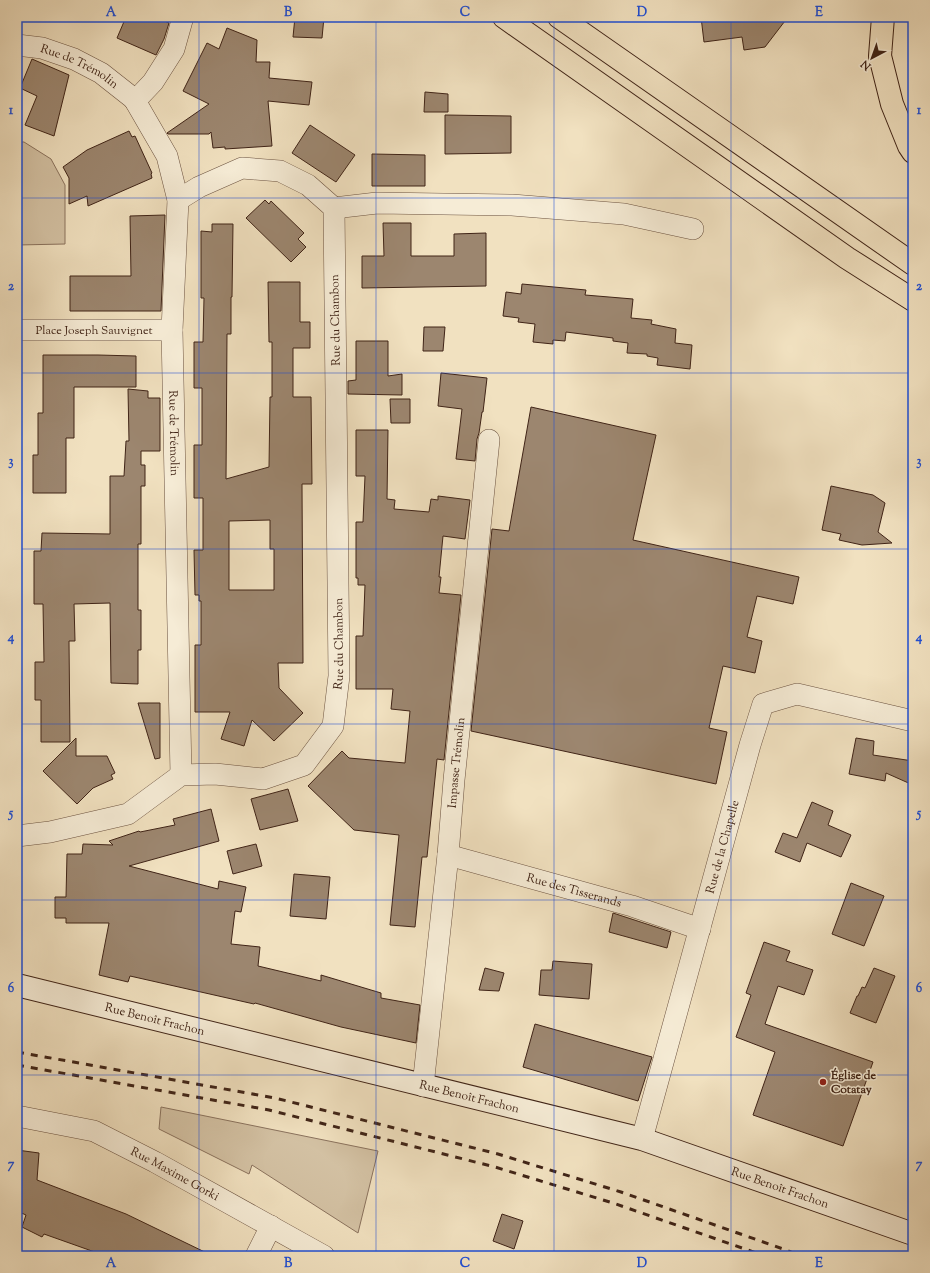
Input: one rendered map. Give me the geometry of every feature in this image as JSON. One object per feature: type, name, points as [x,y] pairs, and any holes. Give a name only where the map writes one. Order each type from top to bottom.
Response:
[{"type":"highway","points":[[504,17],[848,258],[913,300]]},
{"type":"highway","points":[[559,17],[913,264]]},
{"type":"highway","points":[[883,17],[880,56],[892,104],[909,146],[913,152]]},
{"type":"main road","name":"Rue Benoît Frachon","points":[[17,985],[642,1139],[913,1234]]},
{"type":"street","points":[[135,101],[153,82],[174,48],[183,17]]},
{"type":"street","name":"Rue de Trémolin","points":[[17,45],[42,48],[74,59],[101,73],[134,99],[167,156],[178,200],[172,330],[181,775]]},
{"type":"street","points":[[178,200],[199,187],[242,168],[280,171],[308,185],[334,208],[377,203],[512,205],[624,214],[693,229]]},
{"type":"street","name":"Rue du Chambon","points":[[181,775],[215,774],[263,779],[304,765],[333,726],[339,676],[334,208]]},
{"type":"street","name":"Place Joseph Sauvignet","points":[[17,330],[172,330]]},
{"type":"street","name":"Impasse Trémolin","points":[[423,1086],[448,855],[454,780],[489,440]]},
{"type":"street","name":"Rue de la Chapelle","points":[[642,1139],[750,745],[764,704],[797,694],[913,721]]},
{"type":"street","points":[[17,836],[50,832],[128,814],[181,775]]},
{"type":"street","name":"Rue des Tisserands","points":[[448,855],[632,906],[700,929]]},
{"type":"street","name":"Rue Maxime Gorki","points":[[17,1116],[94,1131],[155,1162],[324,1256]]},
{"type":"street","points":[[256,1256],[271,1226]]},
{"type":"shaded area","points":[[17,142],[24,142],[51,159],[65,185],[65,244],[17,245]]},
{"type":"shaded area","points":[[161,1107],[378,1151],[358,1233],[252,1165],[249,1174],[159,1129]]},
{"type":"building","points":[[126,17],[155,17],[169,23],[164,39],[156,55],[117,38]]},
{"type":"building","points":[[295,17],[324,17],[322,38],[293,37]]},
{"type":"building","points":[[701,17],[788,17],[765,47],[744,50],[742,37],[704,42]]},
{"type":"building","points":[[227,28],[257,40],[256,62],[270,62],[269,78],[312,82],[309,105],[268,101],[272,146],[225,149],[225,147],[213,148],[211,132],[209,134],[167,133],[209,104],[183,91],[207,43],[219,49]]},
{"type":"building","points":[[32,59],[69,75],[54,136],[25,125],[37,96],[20,88]]},
{"type":"building","points":[[425,92],[448,94],[448,112],[424,112]]},
{"type":"building","points":[[445,115],[511,116],[511,153],[445,154]]},
{"type":"building","points":[[310,125],[355,155],[336,182],[292,153]]},
{"type":"building","points":[[129,131],[132,137],[135,136],[152,173],[152,178],[88,206],[87,196],[69,204],[69,178],[63,167],[87,150]]},
{"type":"building","points":[[372,154],[425,155],[425,186],[372,186]]},
{"type":"building","points":[[265,200],[269,204],[271,201],[304,233],[298,239],[306,247],[291,262],[246,218]]},
{"type":"building","points":[[165,215],[161,311],[70,311],[70,276],[131,276],[130,216]]},
{"type":"building","points":[[383,223],[411,223],[411,256],[454,256],[454,234],[486,233],[486,286],[362,288],[362,256],[384,256]]},
{"type":"building","points":[[212,224],[233,224],[231,334],[227,334],[226,479],[269,467],[270,397],[272,397],[272,342],[269,342],[268,282],[300,282],[300,322],[310,322],[310,348],[293,348],[293,397],[311,397],[312,484],[302,484],[303,663],[278,663],[279,688],[303,713],[274,741],[252,720],[244,746],[221,739],[230,712],[195,712],[195,645],[201,645],[201,601],[199,601],[199,595],[195,595],[194,550],[203,550],[203,498],[194,498],[194,445],[202,445],[202,388],[194,388],[194,342],[203,342],[204,298],[201,298],[201,231],[212,232]],"holes":[[[270,520],[270,549],[274,549],[274,590],[229,590],[229,521]]]},
{"type":"building","points":[[522,284],[586,290],[585,295],[633,299],[631,318],[652,320],[651,324],[676,329],[675,343],[692,345],[690,369],[657,365],[658,358],[647,356],[647,354],[627,353],[628,343],[613,341],[613,338],[566,332],[565,341],[553,340],[553,344],[533,342],[535,324],[518,322],[519,318],[503,316],[506,292],[521,294]]},
{"type":"building","points":[[424,327],[445,327],[443,351],[423,351]]},
{"type":"building","points":[[356,341],[388,341],[388,376],[402,374],[402,395],[348,394],[348,381],[356,380]]},
{"type":"building","points":[[43,355],[136,356],[136,387],[74,387],[74,438],[66,438],[66,493],[33,493],[33,455],[38,455],[38,413],[43,413]]},
{"type":"building","points":[[441,373],[487,378],[475,461],[456,459],[462,409],[438,406]]},
{"type":"building","points":[[128,389],[148,391],[148,398],[160,398],[160,451],[141,451],[141,465],[145,465],[145,486],[141,486],[141,544],[138,544],[138,610],[141,610],[141,650],[138,650],[138,684],[111,683],[110,603],[74,604],[75,641],[69,641],[70,742],[41,742],[41,700],[35,700],[35,662],[44,662],[43,604],[34,604],[34,551],[41,551],[42,533],[110,534],[110,476],[124,476],[126,441],[129,441]]},
{"type":"building","points":[[390,399],[410,399],[410,423],[391,423]]},
{"type":"building","points":[[531,407],[656,435],[633,540],[799,577],[793,604],[757,596],[747,637],[762,641],[755,673],[723,666],[709,728],[727,732],[716,784],[471,731],[492,529],[509,531]]},
{"type":"building","points":[[356,430],[388,430],[387,499],[395,500],[394,509],[429,512],[431,499],[438,500],[438,496],[470,500],[465,539],[443,536],[439,593],[461,595],[444,760],[437,759],[427,857],[422,857],[415,927],[390,925],[399,835],[354,830],[308,786],[342,751],[349,758],[405,763],[410,711],[391,709],[393,689],[356,689],[356,636],[363,636],[365,585],[358,585],[358,578],[356,578],[356,522],[363,522],[365,476],[356,476]]},
{"type":"building","points":[[831,486],[873,495],[885,503],[878,532],[892,543],[862,545],[839,540],[841,534],[822,530]]},
{"type":"building","points":[[138,703],[160,703],[160,758],[155,759]]},
{"type":"building","points":[[76,738],[76,756],[107,756],[115,773],[111,775],[113,779],[93,788],[77,804],[43,771]]},
{"type":"building","points":[[856,738],[874,741],[873,755],[913,761],[913,785],[886,773],[885,781],[849,774]]},
{"type":"building","points":[[288,789],[298,821],[260,830],[251,799]]},
{"type":"building","points":[[812,802],[833,811],[828,825],[851,835],[841,857],[807,843],[800,862],[775,852],[783,833],[797,838]]},
{"type":"building","points":[[211,809],[219,841],[129,866],[218,889],[219,881],[246,887],[241,912],[235,911],[231,944],[260,947],[258,966],[321,981],[321,975],[381,993],[381,998],[420,1005],[416,1043],[341,1027],[255,1003],[130,976],[128,982],[99,975],[109,923],[66,923],[66,918],[55,918],[55,897],[66,897],[67,854],[82,854],[83,844],[113,845],[109,841],[139,831],[175,825],[173,819]]},
{"type":"building","points":[[256,844],[262,866],[233,874],[227,851]]},
{"type":"building","points":[[294,874],[330,877],[326,919],[290,916]]},
{"type":"building","points":[[851,883],[884,896],[864,946],[832,934]]},
{"type":"building","points":[[613,913],[671,932],[667,948],[609,932]]},
{"type":"building","name":"Église de Cotatay","points":[[764,942],[790,951],[786,961],[813,970],[804,995],[778,986],[765,1024],[873,1062],[843,1146],[753,1115],[775,1052],[736,1037],[751,995],[746,993]]},
{"type":"building","points":[[553,961],[592,964],[589,999],[539,995],[541,970],[552,970]]},
{"type":"building","points":[[485,968],[504,973],[499,991],[479,990]]},
{"type":"building","points":[[874,968],[895,976],[876,1023],[850,1013],[857,996],[862,987],[865,988]]},
{"type":"building","points":[[535,1024],[652,1057],[638,1101],[523,1067]]},
{"type":"building","points":[[17,1150],[39,1153],[37,1180],[126,1214],[213,1256],[106,1256],[44,1234],[42,1237],[22,1227],[26,1215],[17,1211]]},
{"type":"building","points":[[502,1214],[523,1221],[514,1249],[493,1241]]},
{"type":"railway","points":[[17,1052],[275,1098],[498,1154],[621,1192],[800,1256]]},
{"type":"railway","points":[[17,1065],[269,1110],[495,1167],[613,1203],[765,1256]]},
{"type":"place","name":"Église de Cotatay","points":[[823,1082]]}]
